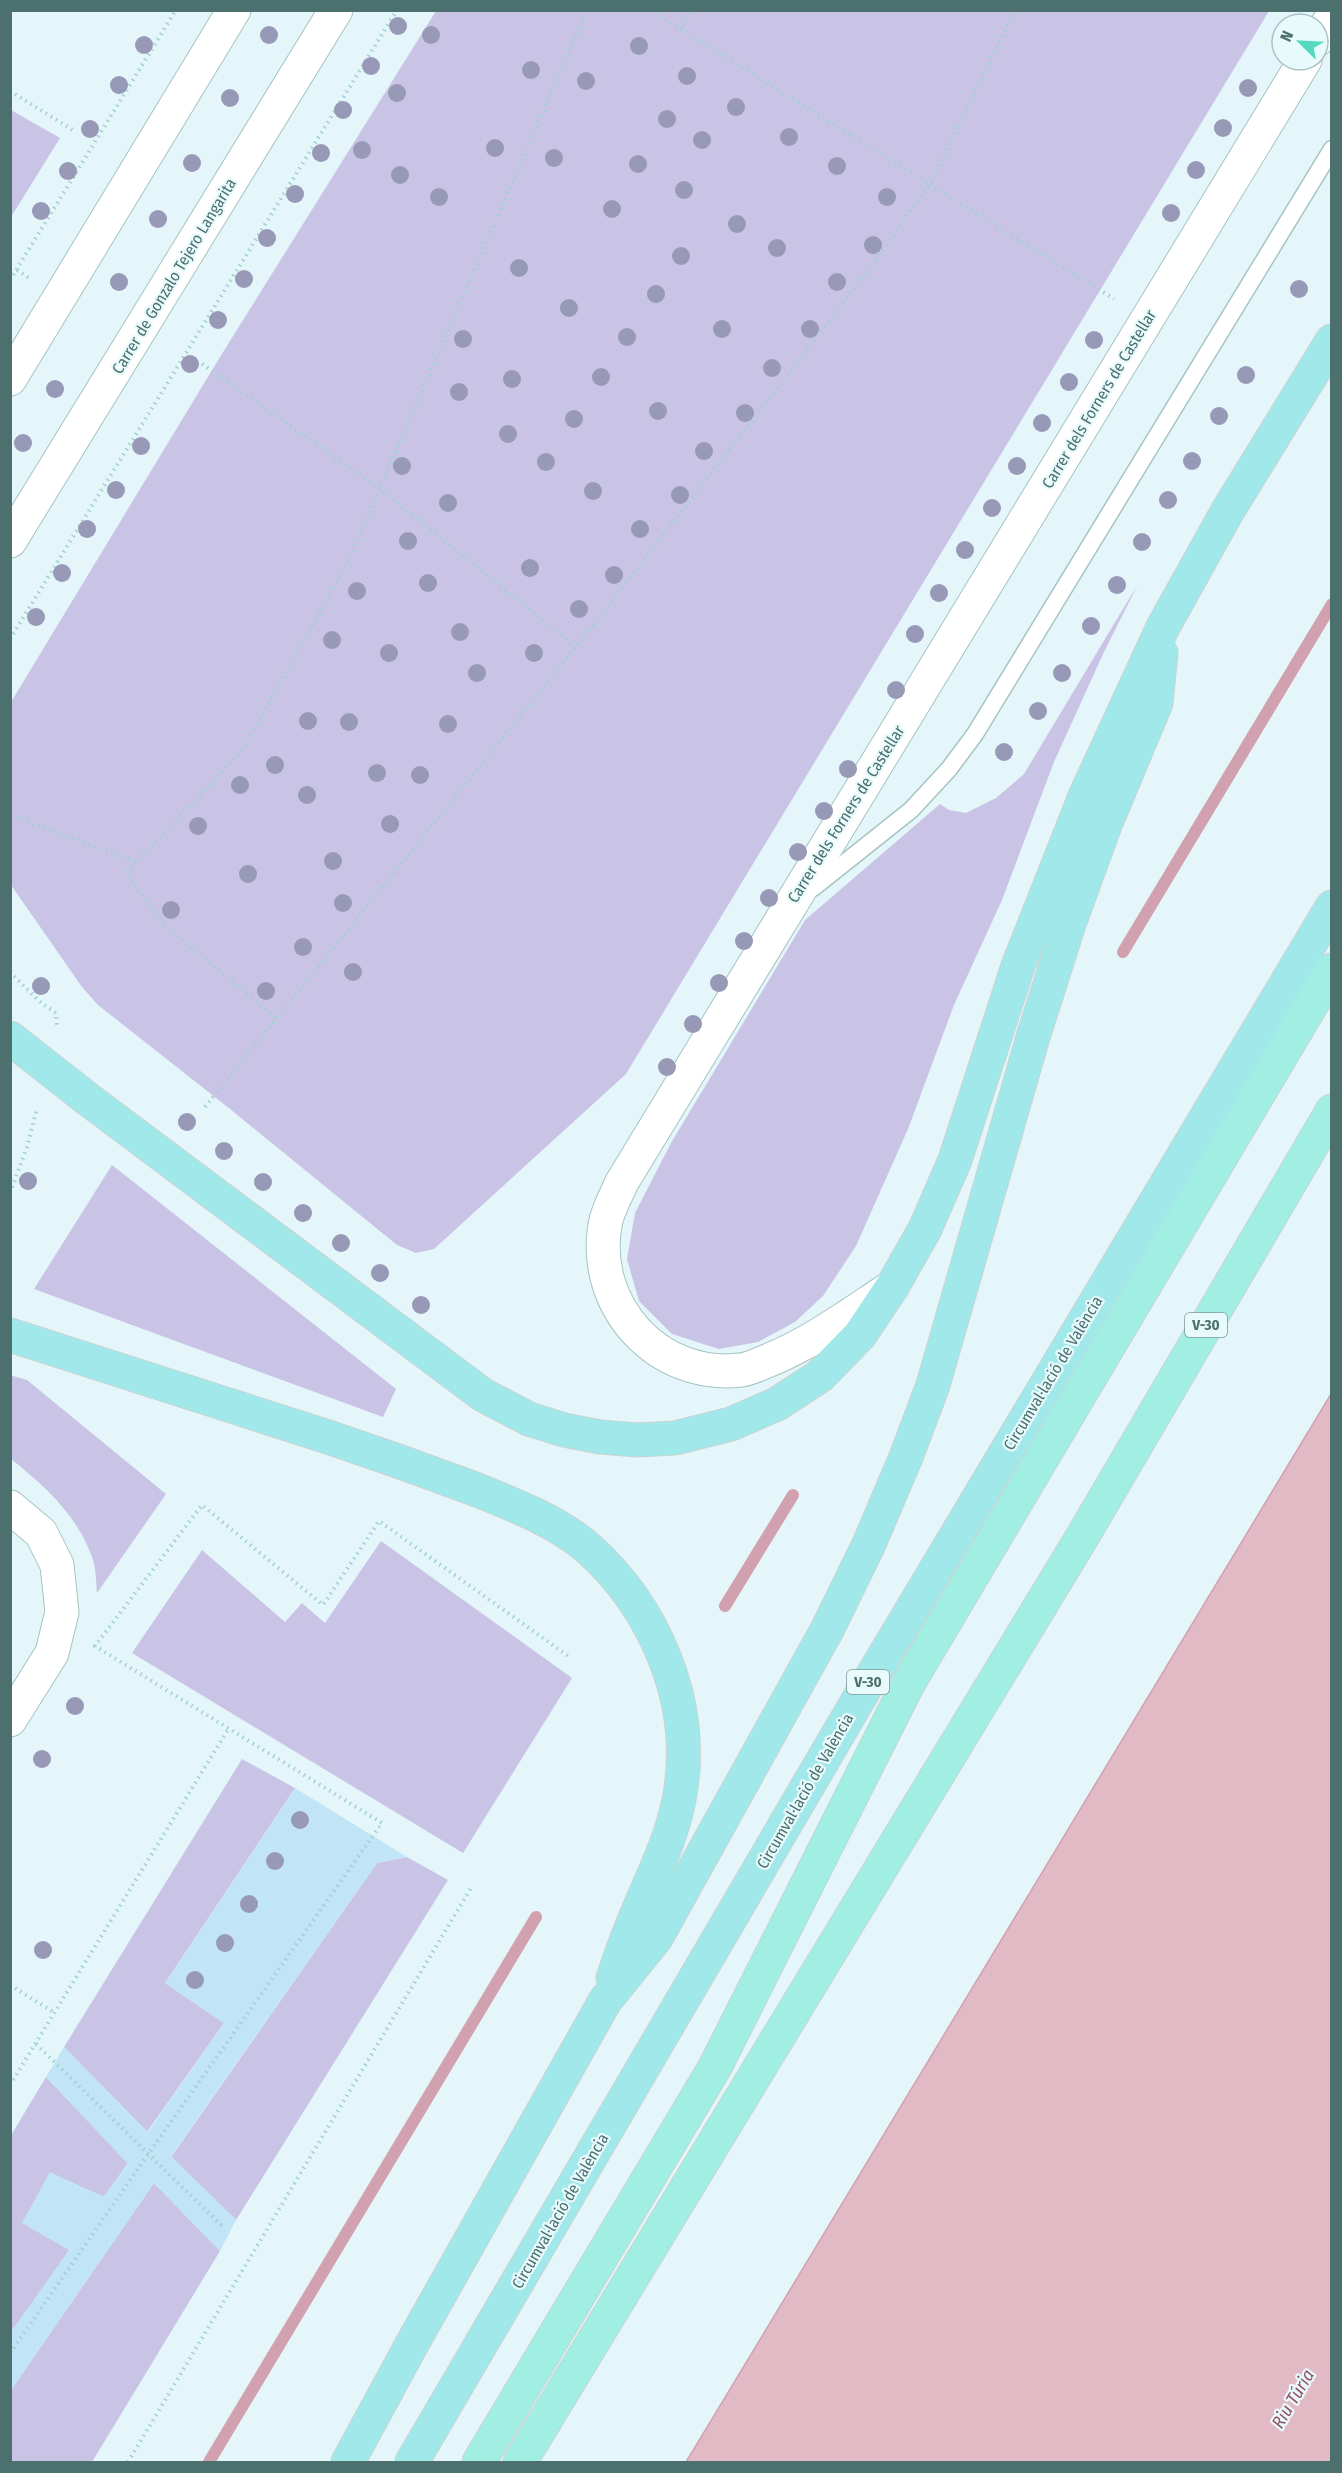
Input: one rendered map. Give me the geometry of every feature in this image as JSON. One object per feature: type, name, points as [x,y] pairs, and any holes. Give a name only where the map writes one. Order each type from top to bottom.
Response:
[{"type":"highway","points":[[10,1038],[98,1107],[483,1395],[529,1419],[564,1430],[600,1437],[638,1440],[675,1438],[731,1424],[777,1404],[820,1376],[860,1335],[926,1229],[955,1160],[1018,966],[1086,794],[1163,627],[1227,512],[1332,341]]},
{"type":"highway","points":[[605,2001],[656,1938],[816,1649],[869,1544],[906,1457],[943,1353],[1069,924],[1105,825],[1156,703],[1163,627]]},
{"type":"highway","name":"Circumval·lació de València","points":[[412,2463],[871,1678],[1332,907]]},
{"type":"highway","points":[[479,2463],[716,2067],[908,1684],[1332,970]]},
{"type":"highway","name":"V-30","points":[[520,2463],[1081,1539],[1332,1111]]},
{"type":"highway","points":[[10,1335],[403,1462],[504,1501],[548,1521],[587,1548],[626,1587],[655,1633],[673,1680],[682,1734],[682,1787],[670,1839],[632,1926],[605,2001],[412,2344],[348,2463]]},
{"type":"street","points":[[10,379],[234,10]]},
{"type":"street","name":"Carrer de Gonzalo Tejero Langarita","points":[[10,541],[336,10]]},
{"type":"street","name":"Carrer dels Forners de Castellar","points":[[892,1287],[793,1350],[743,1370],[711,1370],[678,1362],[657,1350],[641,1338],[624,1318],[606,1278],[603,1259],[605,1223],[622,1182],[1298,72]]},
{"type":"street","points":[[10,1507],[41,1533],[57,1565],[62,1612],[52,1653],[10,1720]]},
{"type":"lane","points":[[785,912],[830,873],[912,810],[949,769],[975,734],[1332,149]]},
{"type":"path","points":[[10,280],[176,10]]},
{"type":"path","points":[[10,639],[397,10]]},
{"type":"path","points":[[277,1018],[164,925],[126,873],[242,751],[347,564],[587,10]]},
{"type":"path","points":[[650,10],[1114,298]]},
{"type":"path","points":[[681,30],[692,10]]},
{"type":"path","points":[[205,1107],[576,647],[842,305],[931,183],[1015,10]]},
{"type":"path","points":[[10,91],[76,132]]},
{"type":"path","points":[[202,364],[379,488],[576,647]]},
{"type":"path","points":[[10,815],[136,862]]},
{"type":"path","points":[[10,2353],[382,1823],[96,1646],[202,1505],[323,1605],[379,1521],[571,1658]]},
{"type":"path","points":[[10,2085],[229,1728]]},
{"type":"path","points":[[128,2463],[471,1888]]},
{"type":"path","points":[[10,1985],[55,2013]]},
{"type":"path","points":[[36,2044],[222,2226]]},
{"type":"shaded area","points":[[436,11],[1269,11],[626,1074],[434,1249],[416,1253],[397,1245],[98,1005],[82,987],[11,885],[11,702],[220,357]]},
{"type":"shaded area","points":[[11,110],[60,138],[11,217]]},
{"type":"shaded area","points":[[1138,584],[1054,762],[1002,900],[954,1005],[908,1129],[856,1246],[823,1296],[795,1322],[758,1342],[719,1349],[672,1334],[639,1301],[627,1259],[635,1213],[671,1143],[805,920],[940,804],[949,810],[966,813],[996,798],[1024,774]]},
{"type":"shaded area","points":[[112,1165],[396,1389],[383,1417],[34,1289]]},
{"type":"shaded area","points":[[10,1375],[27,1380],[166,1494],[97,1593],[93,1560],[79,1530],[48,1491],[11,1459]]},
{"type":"shaded area","points":[[381,1541],[572,1678],[463,1853],[132,1653],[202,1550],[285,1622],[302,1603],[325,1623]]},
{"type":"shaded area","points":[[242,1759],[295,1788],[165,1983],[224,2023],[147,2132],[64,2047]]},
{"type":"shaded area","points":[[407,1857],[448,1880],[236,2220],[171,2157],[377,1863]]},
{"type":"shaded area","points":[[46,2077],[128,2163],[104,2197],[50,2173],[70,2250],[11,2332],[10,2137]]},
{"type":"shaded area","points":[[154,2183],[220,2251],[92,2462],[11,2462],[11,2390]]},
{"type":"sand","points":[[295,1788],[407,1857],[377,1863],[171,2156],[236,2220],[220,2251],[154,2183],[11,2390],[11,2332],[69,2250],[22,2223],[50,2172],[103,2197],[128,2164],[46,2077],[64,2047],[148,2132],[224,2023],[165,1983]]},
{"type":"water","name":"Riu Túria","points":[[1331,1394],[1331,2462],[686,2462]]},
{"type":"waterway","points":[[1123,952],[1332,604]]},
{"type":"waterway","points":[[725,1606],[793,1495]]},
{"type":"waterway","points":[[209,2462],[536,1917]]}]
